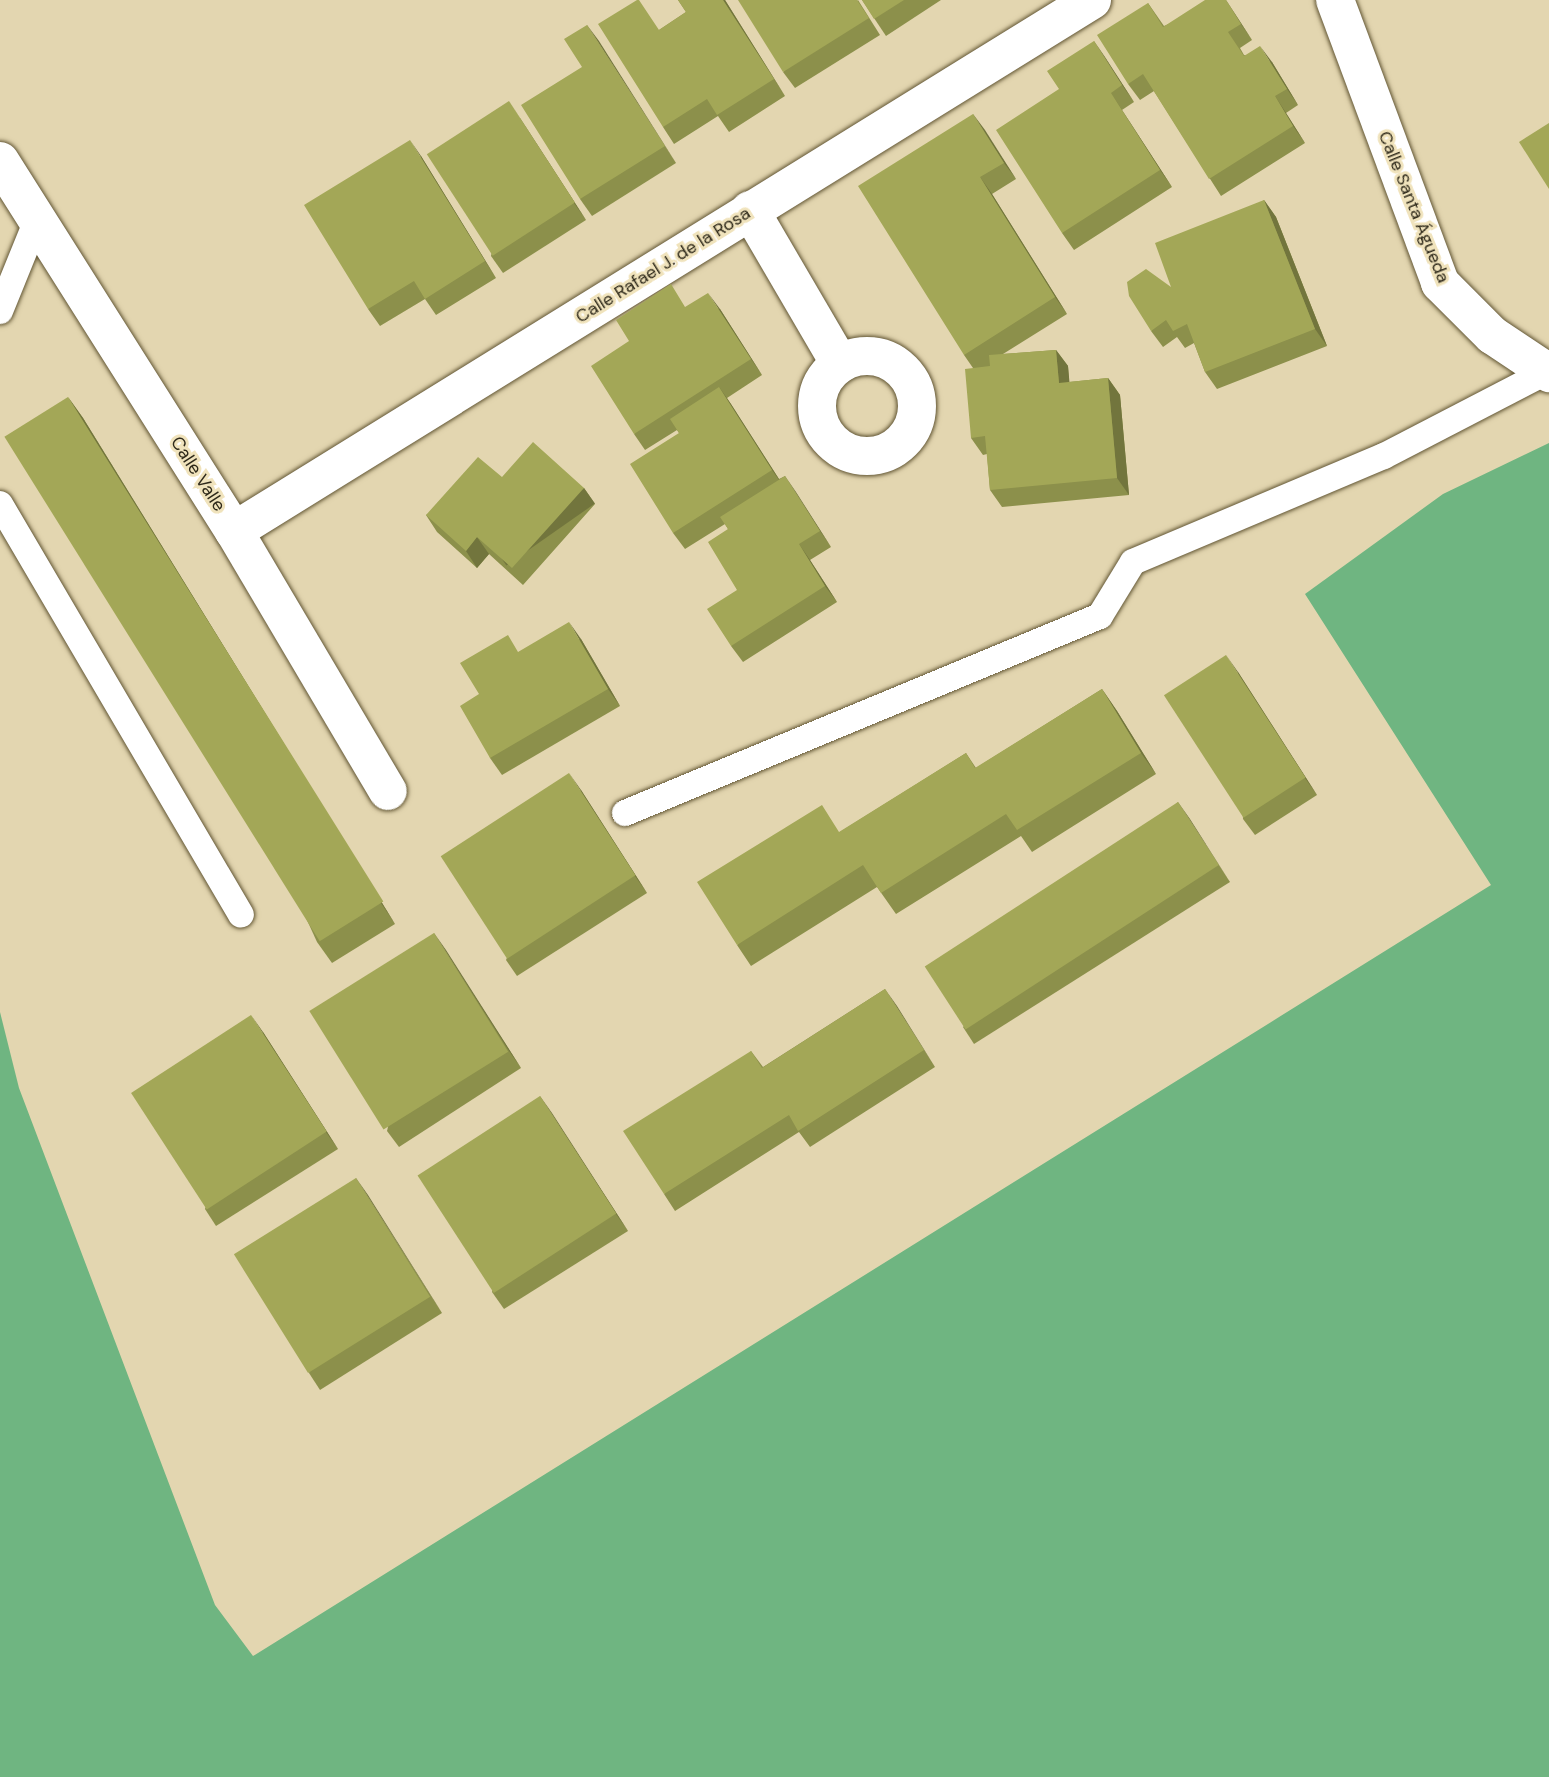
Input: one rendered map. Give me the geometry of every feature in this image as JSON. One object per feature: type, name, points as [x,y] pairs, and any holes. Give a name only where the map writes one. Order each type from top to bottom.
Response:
[{"type":"street","name":"Calle Rafael J. de la Rosa","points":[[234,531],[1092,0]]},
{"type":"street","name":"Calle Santa Águeda","points":[[1335,0],[1440,283],[1492,335],[1547,372]]},
{"type":"street","name":"Calle Valle","points":[[0,161],[234,531],[388,791]]},
{"type":"street","points":[[750,210],[840,364]]},
{"type":"lane","points":[[0,311],[37,220]]},
{"type":"lane","points":[[625,813],[1100,615],[1133,562],[1384,456],[1547,372]]},
{"type":"lane","points":[[0,504],[241,915]]},
{"type":"green space","points":[[1549,443],[1549,1777],[0,1777],[0,1012],[19,1088],[215,1605],[253,1656],[1491,885],[1305,594],[1443,494]]},
{"type":"building","points":[[637,0],[659,30],[686,12],[678,0],[723,0],[774,79],[717,115],[707,99],[663,127],[598,24]]},
{"type":"building","points":[[738,0],[857,0],[869,18],[783,72]]},
{"type":"building","points":[[862,0],[904,0],[874,19]]},
{"type":"building","points":[[1205,0],[1226,0],[1241,24],[1228,32],[1244,56],[1260,46],[1287,89],[1275,96],[1293,126],[1209,179],[1143,74],[1128,84],[1097,35],[1148,3],[1163,27]]},
{"type":"building","points":[[587,25],[665,146],[580,199],[521,105],[582,67],[564,39]]},
{"type":"building","points":[[1094,41],[1122,85],[1111,93],[1160,170],[1062,233],[996,130],[1059,89],[1047,71]]},
{"type":"building","points":[[509,101],[575,202],[493,256],[427,154]]},
{"type":"building","points":[[973,114],[1004,163],[980,177],[1055,297],[964,355],[858,186]]},
{"type":"building","points":[[1549,123],[1549,189],[1519,142]]},
{"type":"building","points":[[410,140],[485,261],[425,299],[414,281],[368,309],[304,205]]},
{"type":"building","points":[[1264,200],[1315,329],[1205,372],[1187,324],[1173,331],[1166,320],[1151,331],[1129,296],[1127,282],[1146,269],[1171,287],[1155,243]]},
{"type":"building","points":[[671,284],[685,307],[708,293],[751,359],[634,434],[591,366],[629,341],[616,320]]},
{"type":"building","points":[[1056,350],[1059,383],[1108,378],[1117,478],[990,490],[985,436],[971,438],[965,369],[990,366],[989,355]]},
{"type":"building","points":[[719,387],[772,470],[673,533],[630,464],[679,433],[670,419]]},
{"type":"building","points":[[68,397],[383,902],[320,941],[4,437]]},
{"type":"building","points":[[533,442],[584,488],[512,568],[477,537],[466,551],[426,515],[478,457],[502,477]]},
{"type":"building","points":[[785,476],[820,531],[799,544],[825,586],[731,646],[707,609],[737,590],[708,542],[728,529],[720,517]]},
{"type":"building","points":[[569,622],[608,689],[490,758],[460,706],[479,694],[460,663],[508,635],[518,652]]},
{"type":"building","points":[[1226,655],[1306,777],[1243,818],[1164,695]]},
{"type":"building","points":[[1102,689],[1141,753],[1017,830],[1006,814],[881,893],[863,865],[737,945],[697,882],[822,805],[839,832],[966,753],[975,768]]},
{"type":"building","points":[[569,773],[635,875],[507,959],[441,856]]},
{"type":"building","points":[[1178,802],[1219,865],[966,1029],[925,966]]},
{"type":"building","points":[[434,933],[508,1052],[384,1130],[309,1011]]},
{"type":"building","points":[[885,989],[924,1050],[798,1131],[789,1115],[664,1194],[623,1131],[751,1051],[762,1068]]},
{"type":"building","points":[[251,1015],[327,1132],[207,1209],[131,1093]]},
{"type":"building","points":[[540,1096],[616,1213],[494,1293],[418,1176]]},
{"type":"building","points":[[356,1178],[430,1297],[308,1373],[234,1254]]}]
